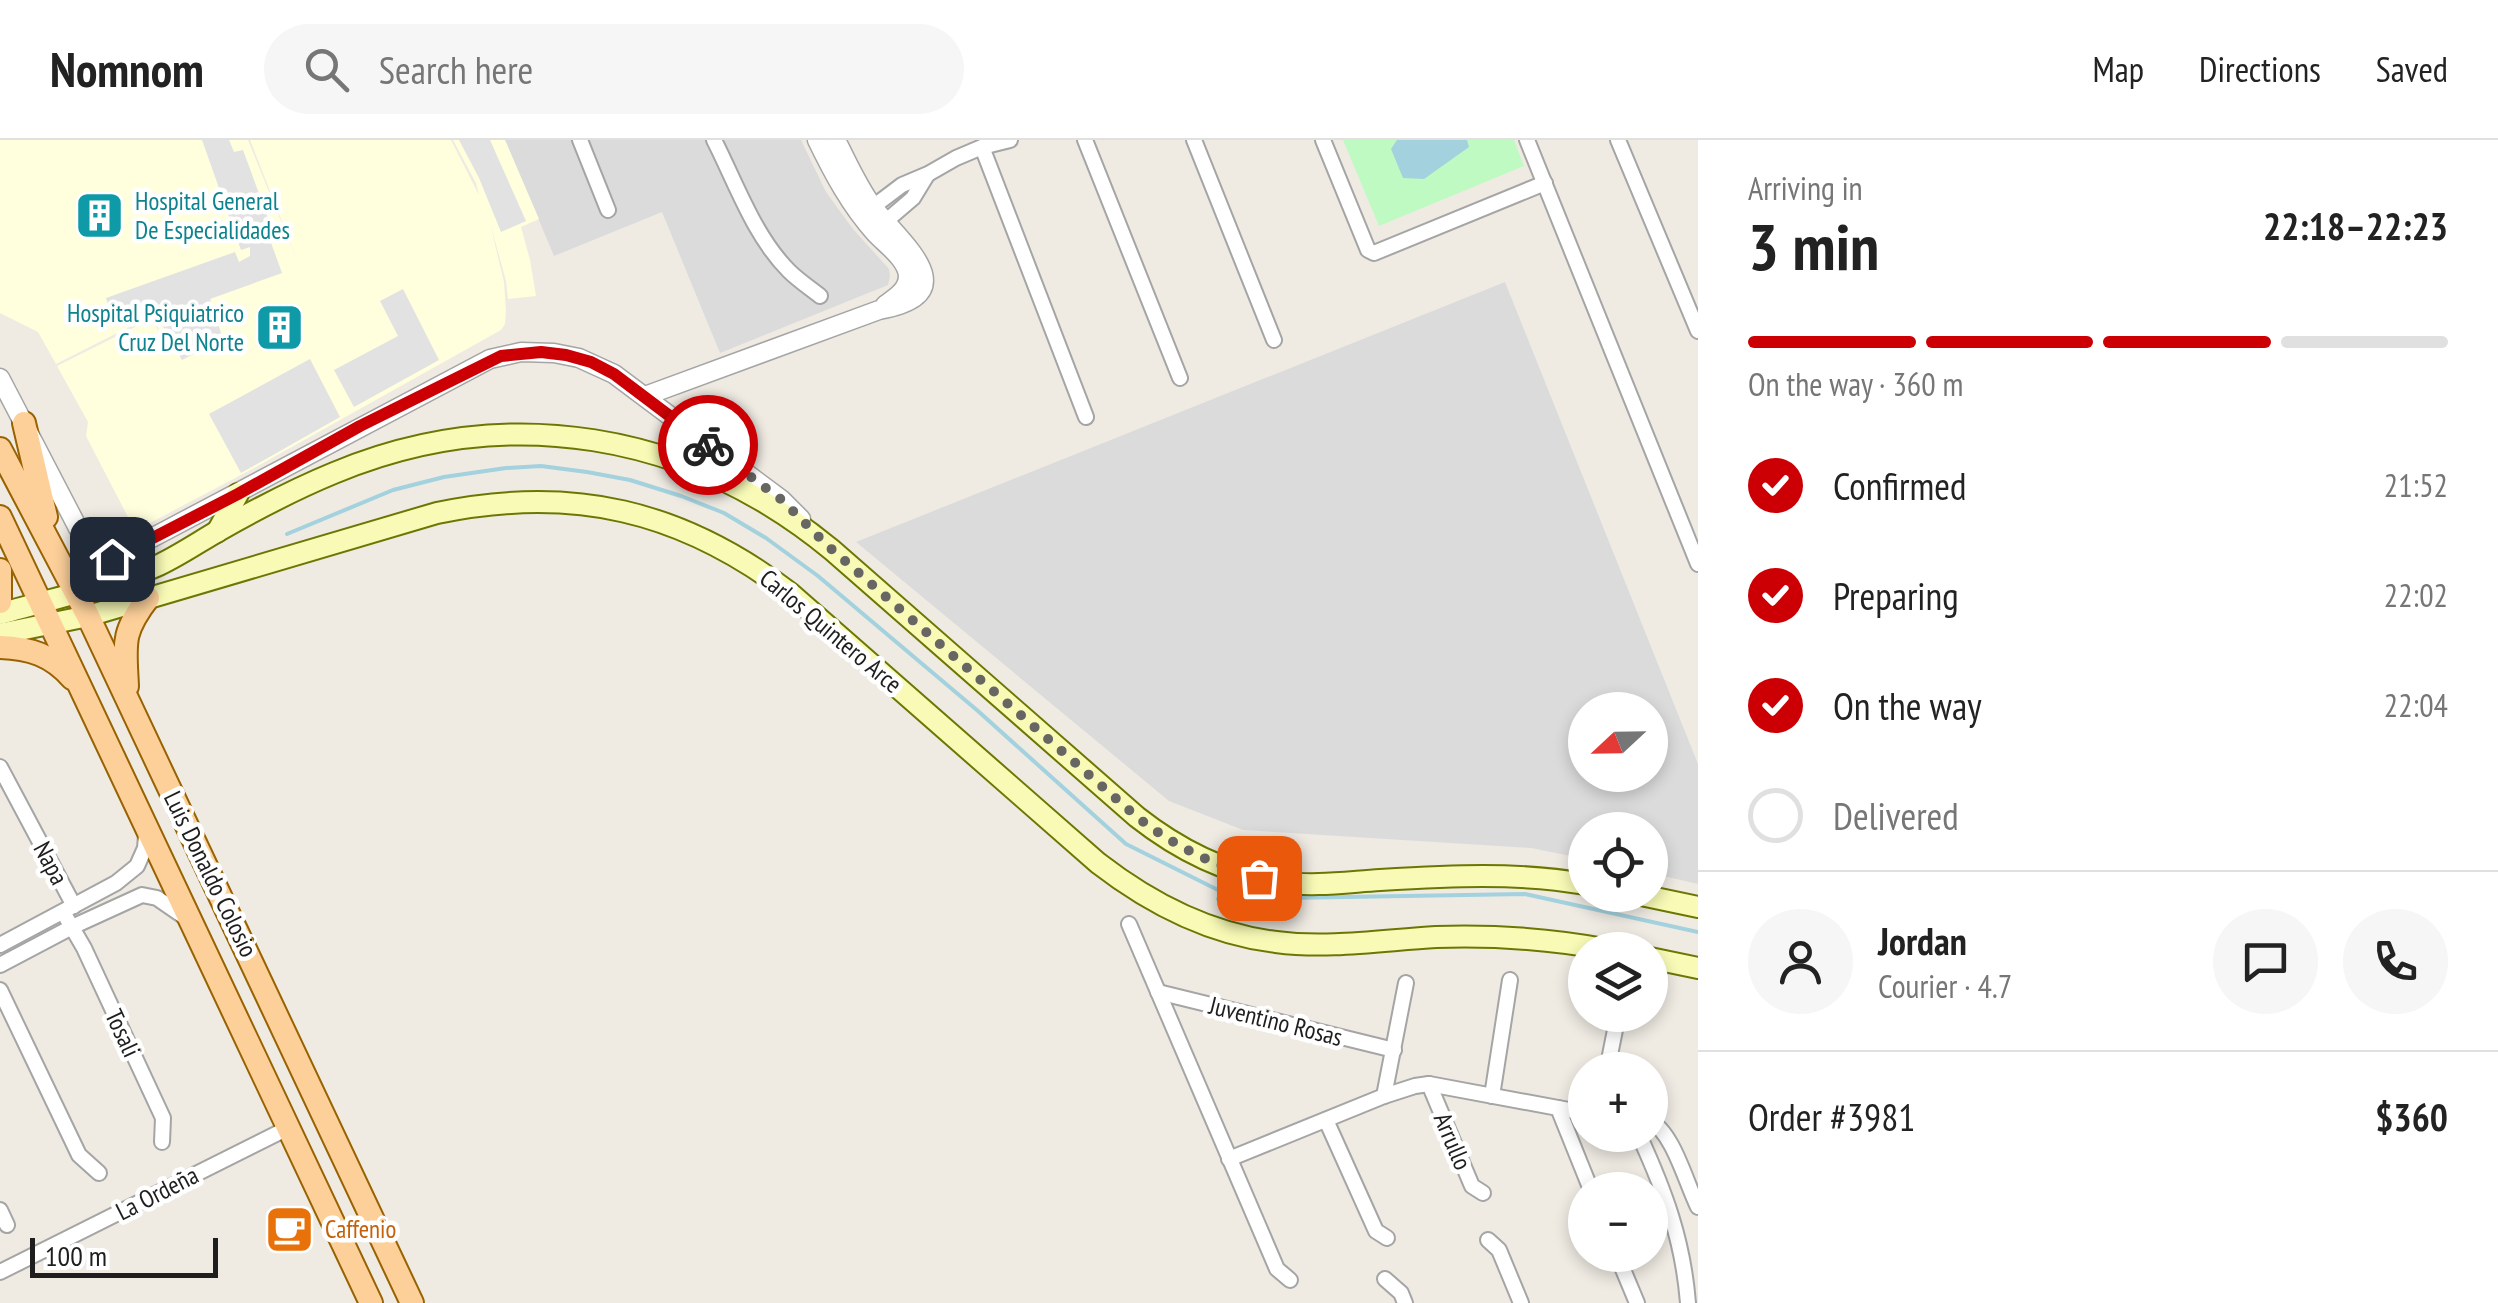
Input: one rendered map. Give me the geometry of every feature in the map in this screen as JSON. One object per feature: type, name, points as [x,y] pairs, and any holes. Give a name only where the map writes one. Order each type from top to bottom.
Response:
[{"type":"main road","points":[[24,423],[56,554]]},
{"type":"main road","name":"Carlos Quintero Arce","points":[[0,634],[78,594],[160,564],[319,480],[408,448],[490,434],[536,433],[610,443],[688,465],[761,500],[796,522],[1137,817],[1174,844],[1215,864],[1259,878],[1302,884],[1481,876],[1568,882]]},
{"type":"main road","points":[[688,465],[708,459],[713,448]]},
{"type":"main road","name":"Luis Donaldo Colosio","points":[[0,449],[78,594],[412,1303]]},
{"type":"main road","points":[[217,532],[238,494]]},
{"type":"main road","name":"Carlos Quintero Arce","points":[[0,614],[46,612],[88,616],[470,506],[556,502],[640,514],[704,538],[763,572],[1098,863],[1143,895],[1180,914],[1246,937],[1300,945],[1481,936],[1568,943]]},
{"type":"main road","name":"Luis Donaldo Colosio","points":[[0,518],[371,1303]]},
{"type":"main road","points":[[0,570],[0,602]]},
{"type":"main road","points":[[128,700],[124,647],[128,629],[148,598]]},
{"type":"main road","points":[[0,648],[24,649],[55,661],[85,694]]},
{"type":"main road","points":[[1668,901],[1698,907]]},
{"type":"main road","points":[[1668,962],[1698,968]]},
{"type":"main road","points":[[246,1038],[270,1044],[286,1031]]},
{"type":"street","points":[[580,140],[608,210]]},
{"type":"street","points":[[714,140],[771,248],[789,271],[820,296]]},
{"type":"street","points":[[644,396],[909,302],[918,294],[923,284],[918,260],[904,239],[844,194],[816,140]]},
{"type":"street","points":[[836,140],[873,219],[906,267],[906,286],[879,310]]},
{"type":"street","points":[[873,219],[913,198],[928,174],[982,147],[1010,140]]},
{"type":"street","points":[[1085,140],[1180,378]]},
{"type":"street","points":[[1194,140],[1274,340]]},
{"type":"street","points":[[1323,140],[1368,250],[1374,254],[1545,183]]},
{"type":"street","points":[[1527,140],[1698,564]]},
{"type":"street","points":[[1618,140],[1698,331]]},
{"type":"street","points":[[982,147],[1086,417]]},
{"type":"street","points":[[0,378],[91,553],[102,560],[112,559],[360,426],[501,356],[541,352],[579,358],[614,374],[782,500],[828,546]]},
{"type":"street","name":"Napa","points":[[0,768],[68,909],[72,928]]},
{"type":"street","points":[[0,945],[116,883],[137,866],[145,848],[146,829]]},
{"type":"street","points":[[0,965],[142,895],[157,898],[194,923]]},
{"type":"street","points":[[1129,924],[1277,1269],[1290,1280]]},
{"type":"street","name":"Tosali","points":[[72,928],[163,1118],[162,1142]]},
{"type":"street","points":[[1492,1096],[1510,980]]},
{"type":"street","points":[[1384,1096],[1406,984]]},
{"type":"street","points":[[0,990],[79,1155],[98,1172]]},
{"type":"street","name":"Juventino Rosas","points":[[1158,992],[1394,1050]]},
{"type":"street","points":[[1229,1159],[1414,1086],[1430,1084],[1568,1110]]},
{"type":"street","name":"Arrullo","points":[[1430,1084],[1472,1186],[1483,1193]]},
{"type":"street","points":[[1558,1108],[1584,1172]]},
{"type":"street","points":[[1326,1120],[1376,1231],[1387,1238]]},
{"type":"street","name":"La Ordeña","points":[[0,1272],[288,1128]]},
{"type":"street","points":[[1668,1138],[1692,1182],[1698,1207]]},
{"type":"street","points":[[1668,1195],[1692,1182]]},
{"type":"street","points":[[1668,1202],[1679,1237],[1688,1303]]},
{"type":"street","points":[[0,1210],[7,1225]]},
{"type":"street","points":[[1488,1240],[1499,1250],[1521,1303]]},
{"type":"street","points":[[1625,1272],[1637,1303]]},
{"type":"street","points":[[1385,1280],[1401,1293],[1405,1303]]},
{"type":"shaded area","points":[[0,140],[248,140],[299,265],[250,140],[451,140],[479,195],[453,140],[505,140],[539,219],[521,227],[536,296],[508,299],[506,281],[490,223],[504,282],[506,311],[501,330],[150,523],[130,521],[86,436],[88,422],[57,366],[151,319],[172,351],[151,316],[56,364],[38,332],[0,313]]},
{"type":"shaded area","points":[[202,140],[229,140],[234,152],[243,150],[275,237],[270,240],[282,273],[210,299],[223,339],[182,360],[153,309],[114,322],[106,298],[235,252],[239,262],[250,256],[250,247],[241,250]]},
{"type":"shaded area","points":[[459,140],[490,140],[526,221],[501,232]]},
{"type":"shaded area","points":[[505,140],[801,140],[826,192],[889,269],[888,285],[720,353],[662,212],[554,256]]},
{"type":"shaded area","points":[[1505,282],[1698,764],[1698,884],[1668,877],[1668,812],[1568,812],[1568,856],[1531,848],[1243,830],[1169,801],[856,542]]},
{"type":"shaded area","points":[[403,289],[439,360],[354,407],[334,370],[398,336],[380,301]]},
{"type":"shaded area","points":[[310,359],[340,417],[241,473],[209,414]]},
{"type":"green space","points":[[1343,140],[1514,140],[1524,166],[1379,226]]},
{"type":"water","points":[[1397,140],[1467,140],[1469,147],[1424,179],[1403,178],[1391,149]]},
{"type":"waterway","points":[[287,534],[393,490],[444,477],[506,468],[541,466],[587,472],[681,496],[724,513],[818,576],[978,711],[1126,844],[1236,899]]},
{"type":"waterway","points":[[1218,899],[1525,894],[1698,932]]},
{"type":"way so far","points":[[708,445],[782,500],[828,546],[1137,817],[1194,855],[1259,878]]},
{"type":"place","name":"Hospital General De Especialidades","points":[[100,215]]},
{"type":"place","name":"Hospital Psiquiatrico Cruz Del Norte","points":[[279,327]]},
{"type":"place","name":"Caffenio","points":[[290,1229]]},
{"type":"route","points":[[112,559],[490,359],[520,352],[566,355],[591,362],[614,374],[708,445]]}]
